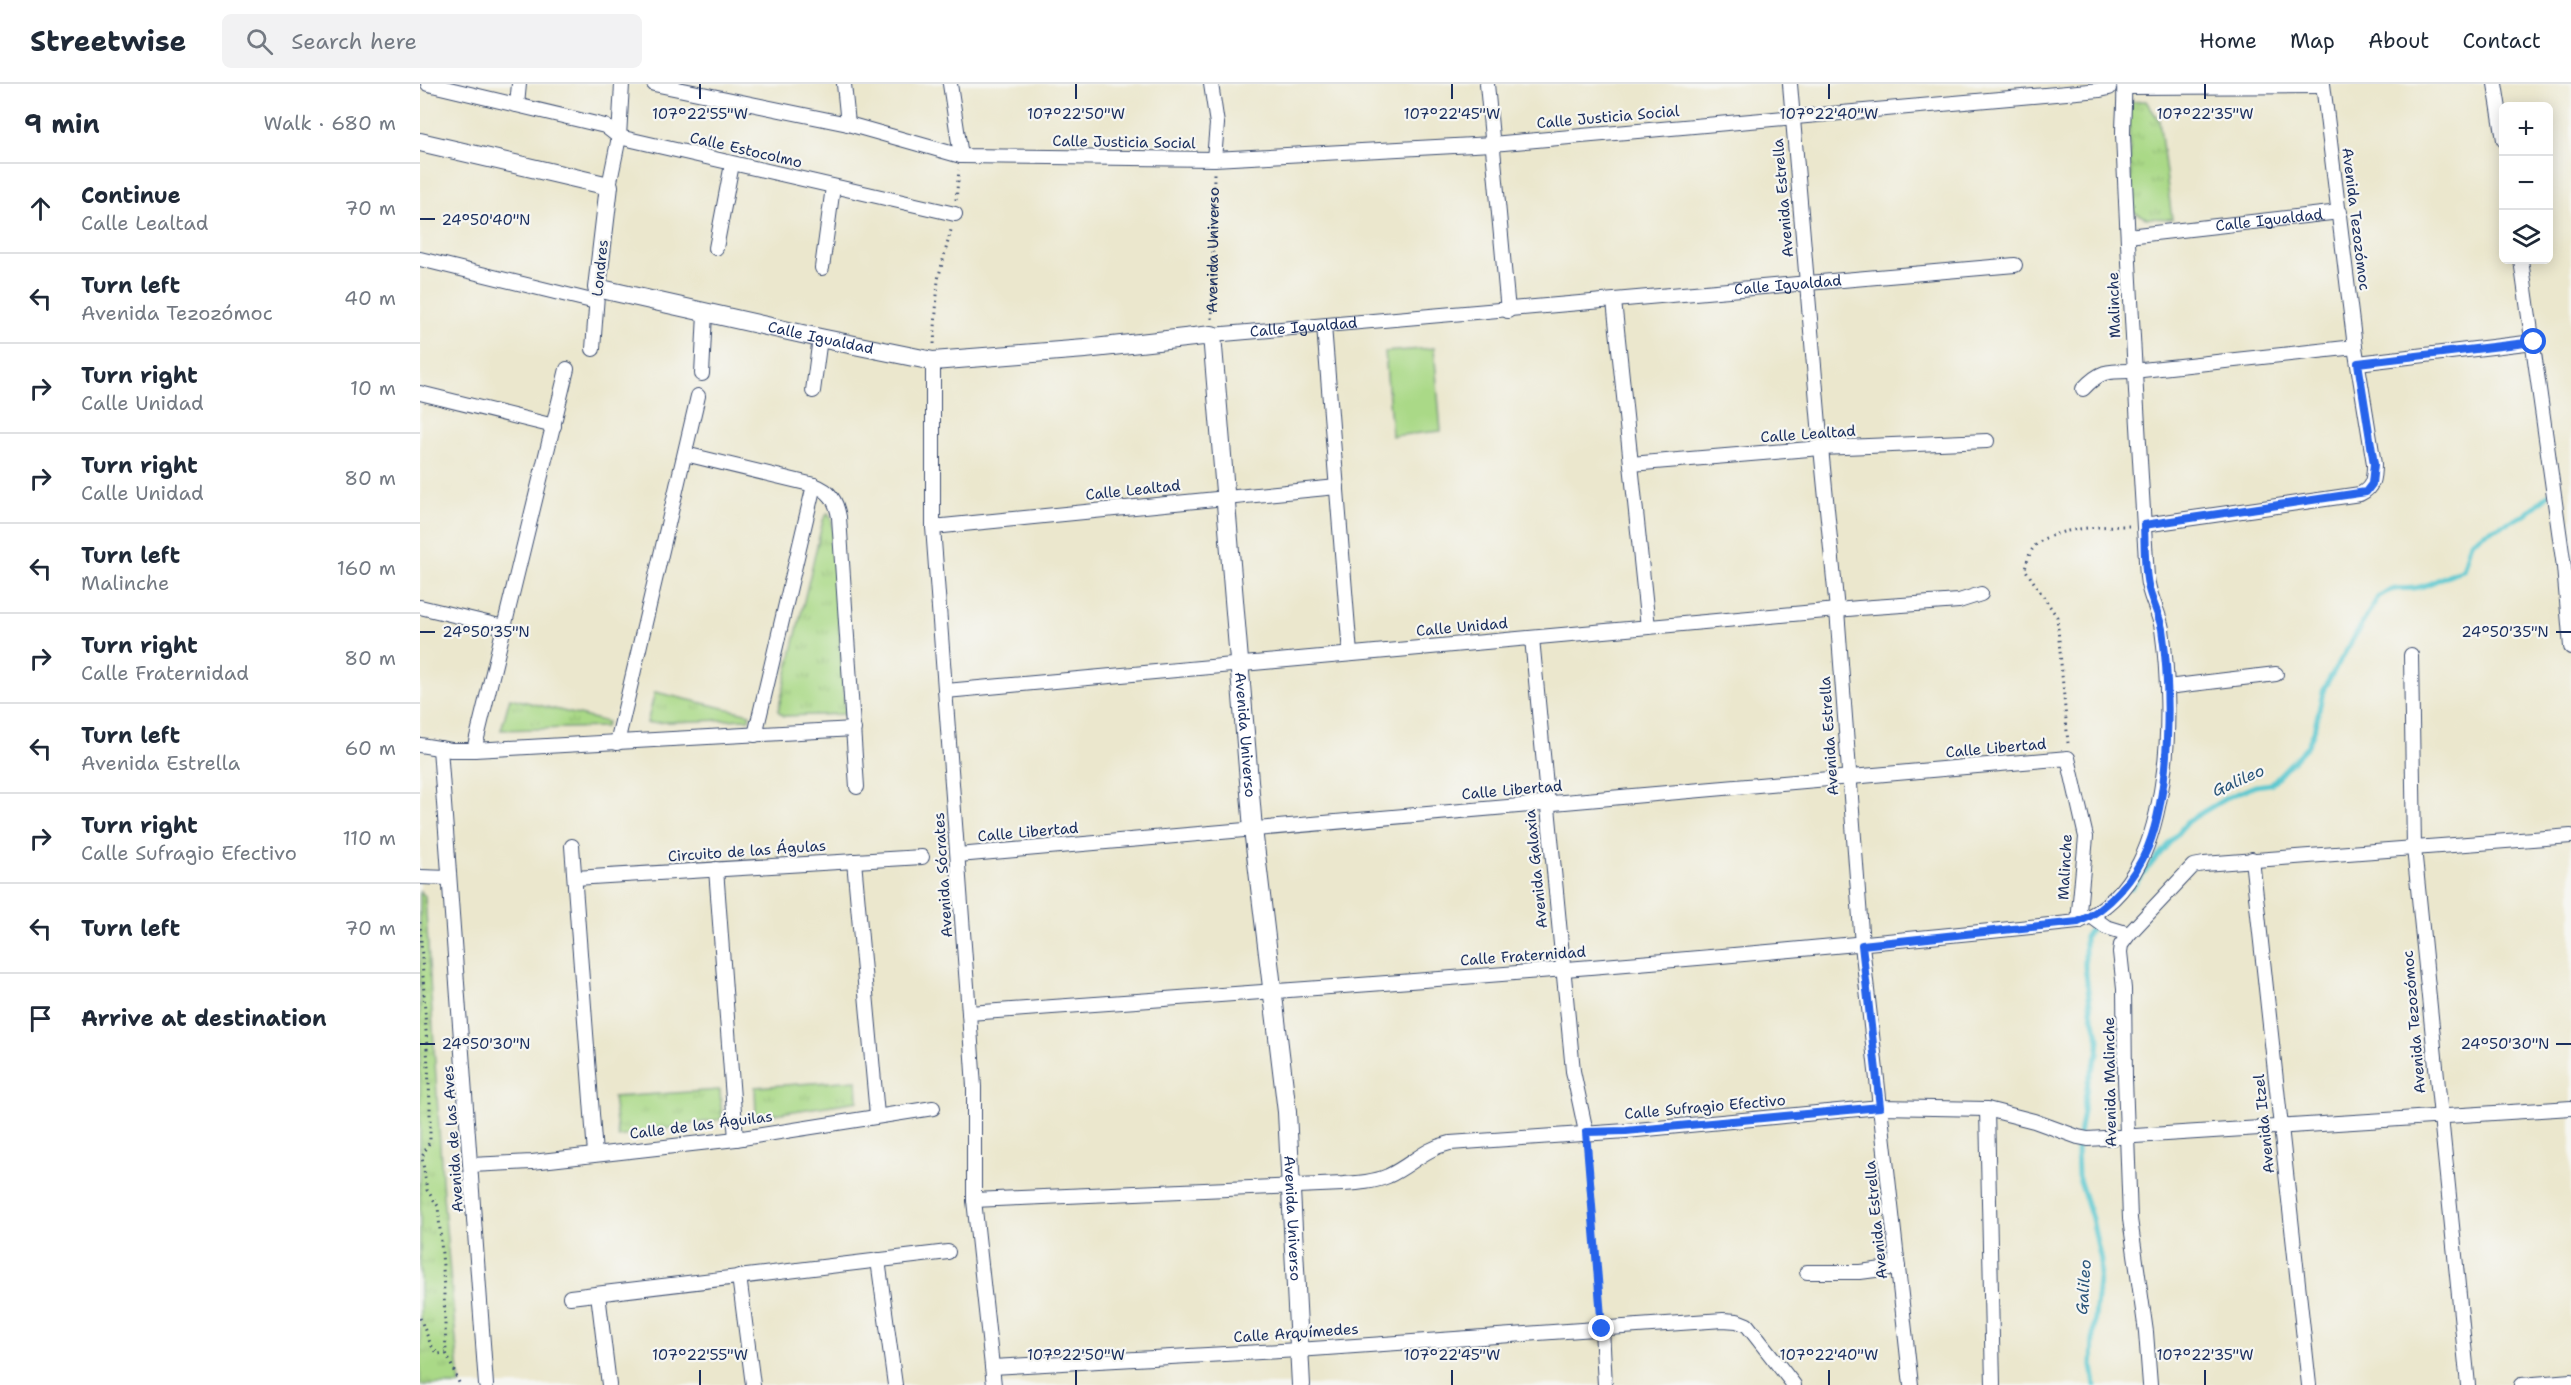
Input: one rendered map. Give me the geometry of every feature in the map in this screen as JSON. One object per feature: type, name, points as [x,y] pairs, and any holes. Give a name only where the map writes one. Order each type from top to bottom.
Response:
[{"type":"street","name":"Calle Estocolmo","points":[[428,84],[604,126],[619,138],[955,214]]},
{"type":"street","points":[[517,105],[519,84]]},
{"type":"street","points":[[420,142],[609,186],[619,138],[621,84]]},
{"type":"street","name":"Calle Justicia Social","points":[[654,84],[848,123],[961,156],[1214,159],[1492,144],[2100,90],[2109,88],[2110,84]]},
{"type":"street","points":[[844,84],[848,123]]},
{"type":"street","points":[[950,84],[961,156]]},
{"type":"street","points":[[1211,84],[1217,124],[1214,159]]},
{"type":"street","points":[[1487,84],[1508,311]]},
{"type":"street","name":"Avenida Estrella","points":[[1790,84],[1806,284],[1837,610],[1862,945],[1911,1385]]},
{"type":"street","points":[[2495,84],[2499,109]]},
{"type":"street","points":[[2124,85],[2323,85]]},
{"type":"street","name":"Malinche","points":[[2068,758],[2085,837],[2078,922],[2091,916],[2116,896],[2132,876],[2148,848],[2164,776],[2167,687],[2161,627],[2148,585],[2133,371],[2123,132],[2124,85]]},
{"type":"street","name":"Avenida Tezozómoc","points":[[2144,525],[2360,494],[2366,492],[2372,484],[2374,464],[2355,347],[2323,85]]},
{"type":"street","points":[[716,248],[732,164]]},
{"type":"street","name":"Londres","points":[[593,350],[609,186]]},
{"type":"street","points":[[822,268],[833,187]]},
{"type":"street","name":"Calle Igualdad","points":[[2128,236],[2340,212]]},
{"type":"street","points":[[420,259],[597,295]]},
{"type":"street","points":[[2522,264],[2564,567],[2571,647]]},
{"type":"street","name":"Calle Igualdad","points":[[597,295],[705,313],[933,361],[2015,265]]},
{"type":"street","points":[[1614,301],[1648,627]]},
{"type":"street","points":[[702,374],[705,313]]},
{"type":"street","points":[[1324,326],[1350,654]]},
{"type":"street","name":"Avenida Universo","points":[[1212,335],[1253,829],[1287,1112],[1301,1385]]},
{"type":"street","points":[[813,391],[820,339]]},
{"type":"street","points":[[2358,363],[2534,342]]},
{"type":"street","points":[[2083,389],[2094,377],[2108,370],[2133,371],[2355,347]]},
{"type":"street","name":"Avenida Sócrates","points":[[933,361],[933,527],[974,1087],[974,1200],[994,1385]]},
{"type":"street","points":[[474,750],[567,369]]},
{"type":"street","points":[[420,394],[554,426]]},
{"type":"street","points":[[617,743],[698,396]]},
{"type":"street","name":"Calle Lealtad","points":[[1631,464],[1821,448],[1988,441]]},
{"type":"street","points":[[685,454],[814,485],[822,488],[833,498],[839,517],[857,787]]},
{"type":"street","points":[[755,735],[814,485]]},
{"type":"street","name":"Calle Lealtad","points":[[933,527],[1337,487]]},
{"type":"street","name":"Calle Unidad","points":[[946,691],[1837,610],[1959,601],[1981,594]]},
{"type":"street","points":[[420,607],[504,627]]},
{"type":"street","name":"Avenida Galaxia","points":[[1532,638],[1573,1071],[1586,1132]]},
{"type":"street","name":"Avenida Tezozómoc","points":[[2411,655],[2414,848],[2468,1385]]},
{"type":"street","points":[[2167,687],[2276,674]]},
{"type":"street","points":[[420,745],[451,750],[474,750],[854,729]]},
{"type":"street","name":"Avenida de las Aves","points":[[440,748],[486,1385]]},
{"type":"street","name":"Calle Libertad","points":[[958,855],[2068,758]]},
{"type":"street","name":"Avenida Malinche","points":[[2150,1385],[2146,1332],[2130,1219],[2124,989],[2120,952],[2121,945],[2129,934],[2193,866],[2252,859],[2571,836]]},
{"type":"street","points":[[572,846],[595,1154]]},
{"type":"street","name":"Circuito de las Águlas","points":[[575,878],[922,857]]},
{"type":"street","name":"Avenida Itzel","points":[[2252,859],[2309,1385]]},
{"type":"street","points":[[854,861],[877,1115]]},
{"type":"street","points":[[716,869],[736,1139]]},
{"type":"street","points":[[420,877],[449,878]]},
{"type":"street","points":[[2091,916],[2106,927],[2129,934]]},
{"type":"street","name":"Calle Fraternidad","points":[[969,1013],[1563,970],[1862,945],[2078,922]]},
{"type":"street","name":"Calle Sufragio Efectivo","points":[[974,1200],[1292,1187],[1374,1181],[1389,1175],[1426,1150],[1450,1143],[1626,1131],[1880,1107],[1987,1109],[2034,1121],[2078,1137],[2127,1136],[2571,1108]]},
{"type":"street","name":"Calle de las Águilas","points":[[471,1165],[532,1162],[736,1139],[933,1108]]},
{"type":"street","points":[[1987,1109],[1993,1385]]},
{"type":"street","points":[[570,1297],[948,1252]]},
{"type":"street","points":[[878,1260],[895,1385]]},
{"type":"street","points":[[1807,1272],[1860,1272],[1898,1267]]},
{"type":"street","points":[[740,1276],[753,1385]]},
{"type":"street","points":[[598,1294],[609,1385]]},
{"type":"street","name":"Calle Arquímedes","points":[[992,1367],[1298,1350],[1708,1320],[1737,1321],[1747,1325],[1794,1385]]},
{"type":"street","points":[[1602,1329],[1605,1385]]},
{"type":"street","points":[[2521,1385],[2571,1381]]},
{"type":"path","points":[[933,361],[938,279],[955,214],[961,156]]},
{"type":"path","name":"Avenida Universo","points":[[1212,335],[1214,159]]},
{"type":"path","points":[[2068,758],[2067,713],[2057,617],[2025,569],[2036,545],[2052,536],[2094,526],[2144,525]]},
{"type":"path","points":[[420,922],[430,1103],[430,1141],[422,1157],[427,1190],[438,1206],[446,1353],[460,1385]]},
{"type":"path","points":[[1586,1132],[1602,1329]]},
{"type":"path","points":[[420,1318],[430,1345],[438,1354],[446,1353]]},
{"type":"green space","points":[[2146,101],[2159,120],[2172,219],[2146,218],[2132,211],[2128,102]]},
{"type":"green space","points":[[1434,348],[1441,431],[1392,436],[1385,352]]},
{"type":"green space","points":[[828,513],[832,519],[845,714],[784,716],[778,711],[823,520]]},
{"type":"green space","points":[[655,692],[750,714],[749,719],[647,723]]},
{"type":"green space","points":[[510,698],[607,722],[605,727],[501,730]]},
{"type":"green space","points":[[420,891],[425,896],[443,1195],[460,1385],[420,1385]]},
{"type":"green space","points":[[857,1080],[858,1101],[756,1117],[755,1087]]},
{"type":"green space","points":[[720,1090],[722,1119],[618,1137],[613,1097]]},
{"type":"waterway","name":"Galileo","points":[[2131,888],[2188,821],[2228,797],[2255,786],[2271,784],[2308,745],[2314,731],[2324,688],[2378,597],[2392,590],[2417,588],[2463,570],[2471,542],[2484,533],[2525,515],[2548,495]]},
{"type":"waterway","name":"Galileo","points":[[2095,1385],[2092,1366],[2093,1336],[2101,1261],[2092,1219],[2078,1176],[2077,1147],[2088,1081],[2098,1054],[2099,1039],[2091,1011],[2085,967],[2085,937],[2096,922]]},
{"type":"route","points":[[1602,1329],[1586,1132],[1626,1131],[1880,1107],[1862,945],[2078,922],[2091,916],[2116,896],[2132,876],[2148,848],[2164,776],[2167,687],[2161,627],[2148,585],[2144,525],[2366,492],[2374,478],[2374,464],[2358,363],[2534,342]]}]
